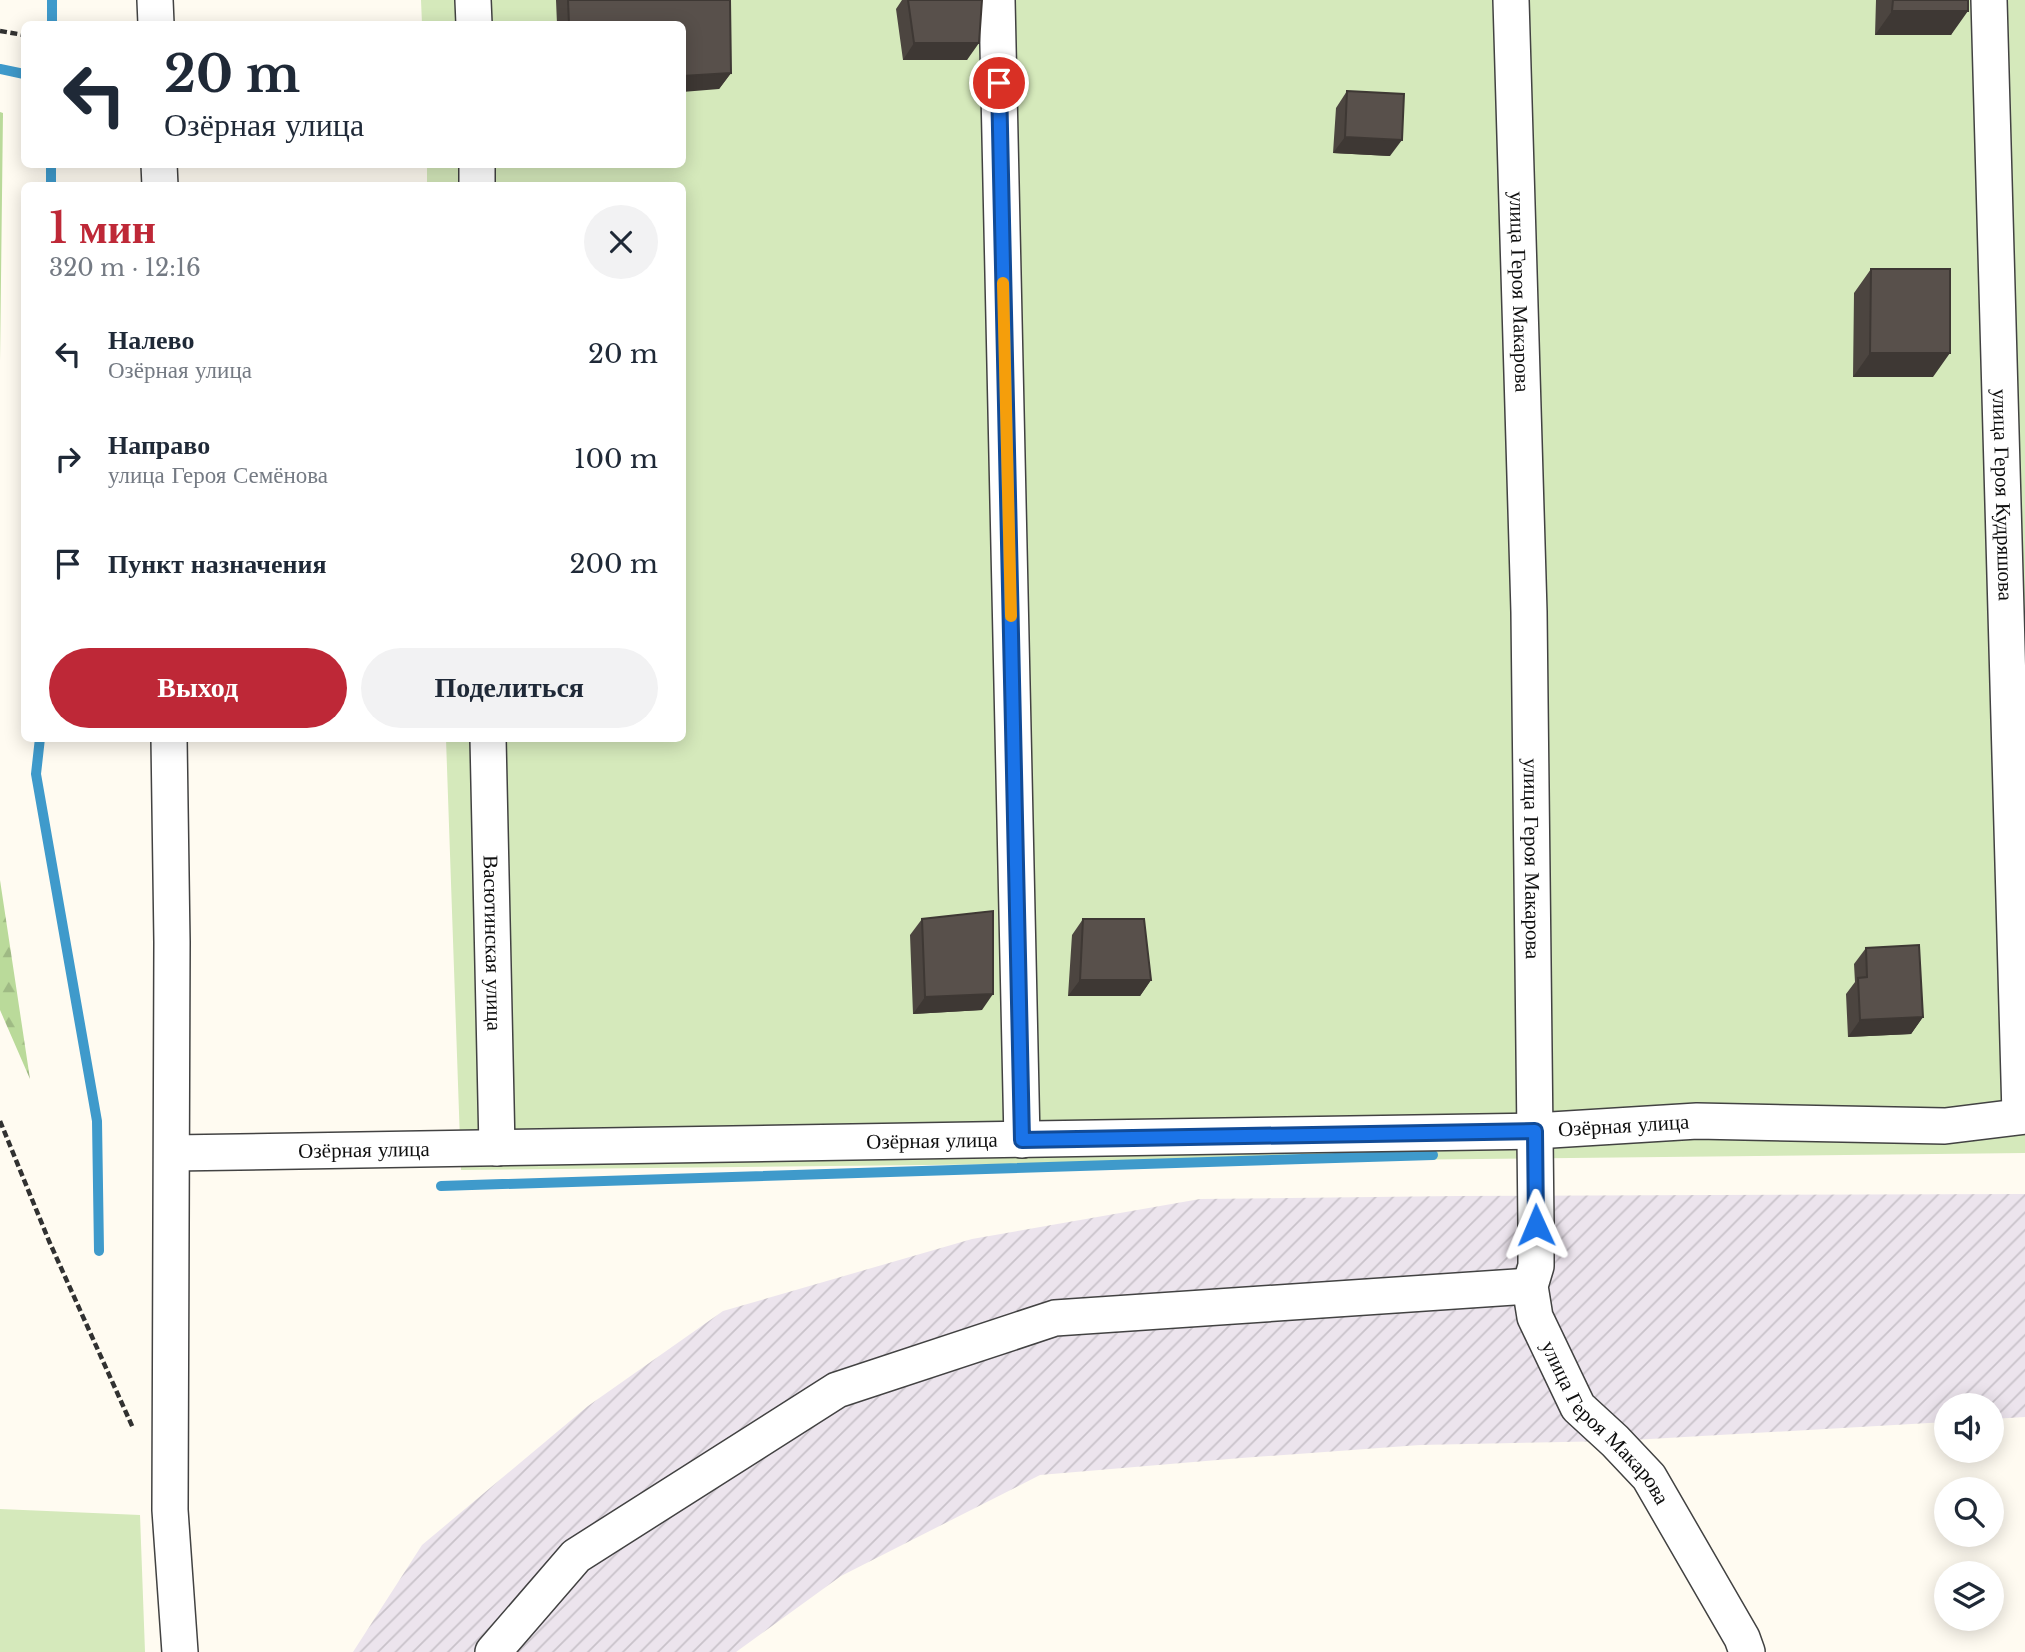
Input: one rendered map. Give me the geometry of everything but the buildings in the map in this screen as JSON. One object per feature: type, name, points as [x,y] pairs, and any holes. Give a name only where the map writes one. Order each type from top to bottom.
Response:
[{"type":"street","points":[[155,0],[156,21]]},
{"type":"street","points":[[473,0],[474,21]]},
{"type":"street","points":[[997,0],[1022,1140]]},
{"type":"street","name":"улица Героя Макарова","points":[[1511,0],[1529,612],[1536,1266],[1530,1286],[1535,1317],[1578,1407],[1649,1477],[1742,1638],[1747,1652]]},
{"type":"street","name":"улица Героя Кудряшова","points":[[1989,0],[2022,1115]]},
{"type":"street","points":[[169,742],[172,1153],[170,1510],[180,1652]]},
{"type":"street","name":"Васютинская улица","points":[[488,742],[496,1148]]},
{"type":"street","name":"Озёрная улица","points":[[172,1153],[1535,1131],[1697,1121],[1945,1126],[2022,1115]]},
{"type":"street","points":[[493,1652],[576,1556],[837,1390],[1055,1318],[1530,1286]]},
{"type":"path","points":[[0,31],[21,34]]},
{"type":"path","points":[[0,1121],[49,1241],[137,1437]]},
{"type":"shaded area","points":[[2025,1194],[2025,1417],[2004,1418],[2004,1393],[1934,1393],[1934,1423],[1615,1441],[1420,1445],[1040,1475],[841,1576],[736,1652],[353,1652],[422,1545],[588,1406],[723,1311],[972,1239],[1200,1199]]},
{"type":"green space","points":[[421,0],[2025,0],[2025,1153],[461,1170],[446,742],[686,742],[686,182],[427,182],[427,168],[686,168],[686,21],[422,21]]},
{"type":"green space","points":[[0,112],[3,113],[0,362]]},
{"type":"green space","points":[[0,880],[30,1079],[0,1010]]},
{"type":"green space","points":[[0,1509],[140,1515],[145,1652],[0,1652]]},
{"type":"waterway","points":[[52,0],[52,21]]},
{"type":"waterway","points":[[0,69],[21,73]]},
{"type":"waterway","points":[[51,168],[51,182]]},
{"type":"waterway","points":[[40,742],[36,774],[97,1121],[99,1251]]},
{"type":"waterway","points":[[441,1186],[1433,1155]]},
{"type":"slow traffic","points":[[1003,283],[1011,616]]},
{"type":"route","points":[[999,83],[1022,1140],[1535,1131],[1536,1225]]}]
